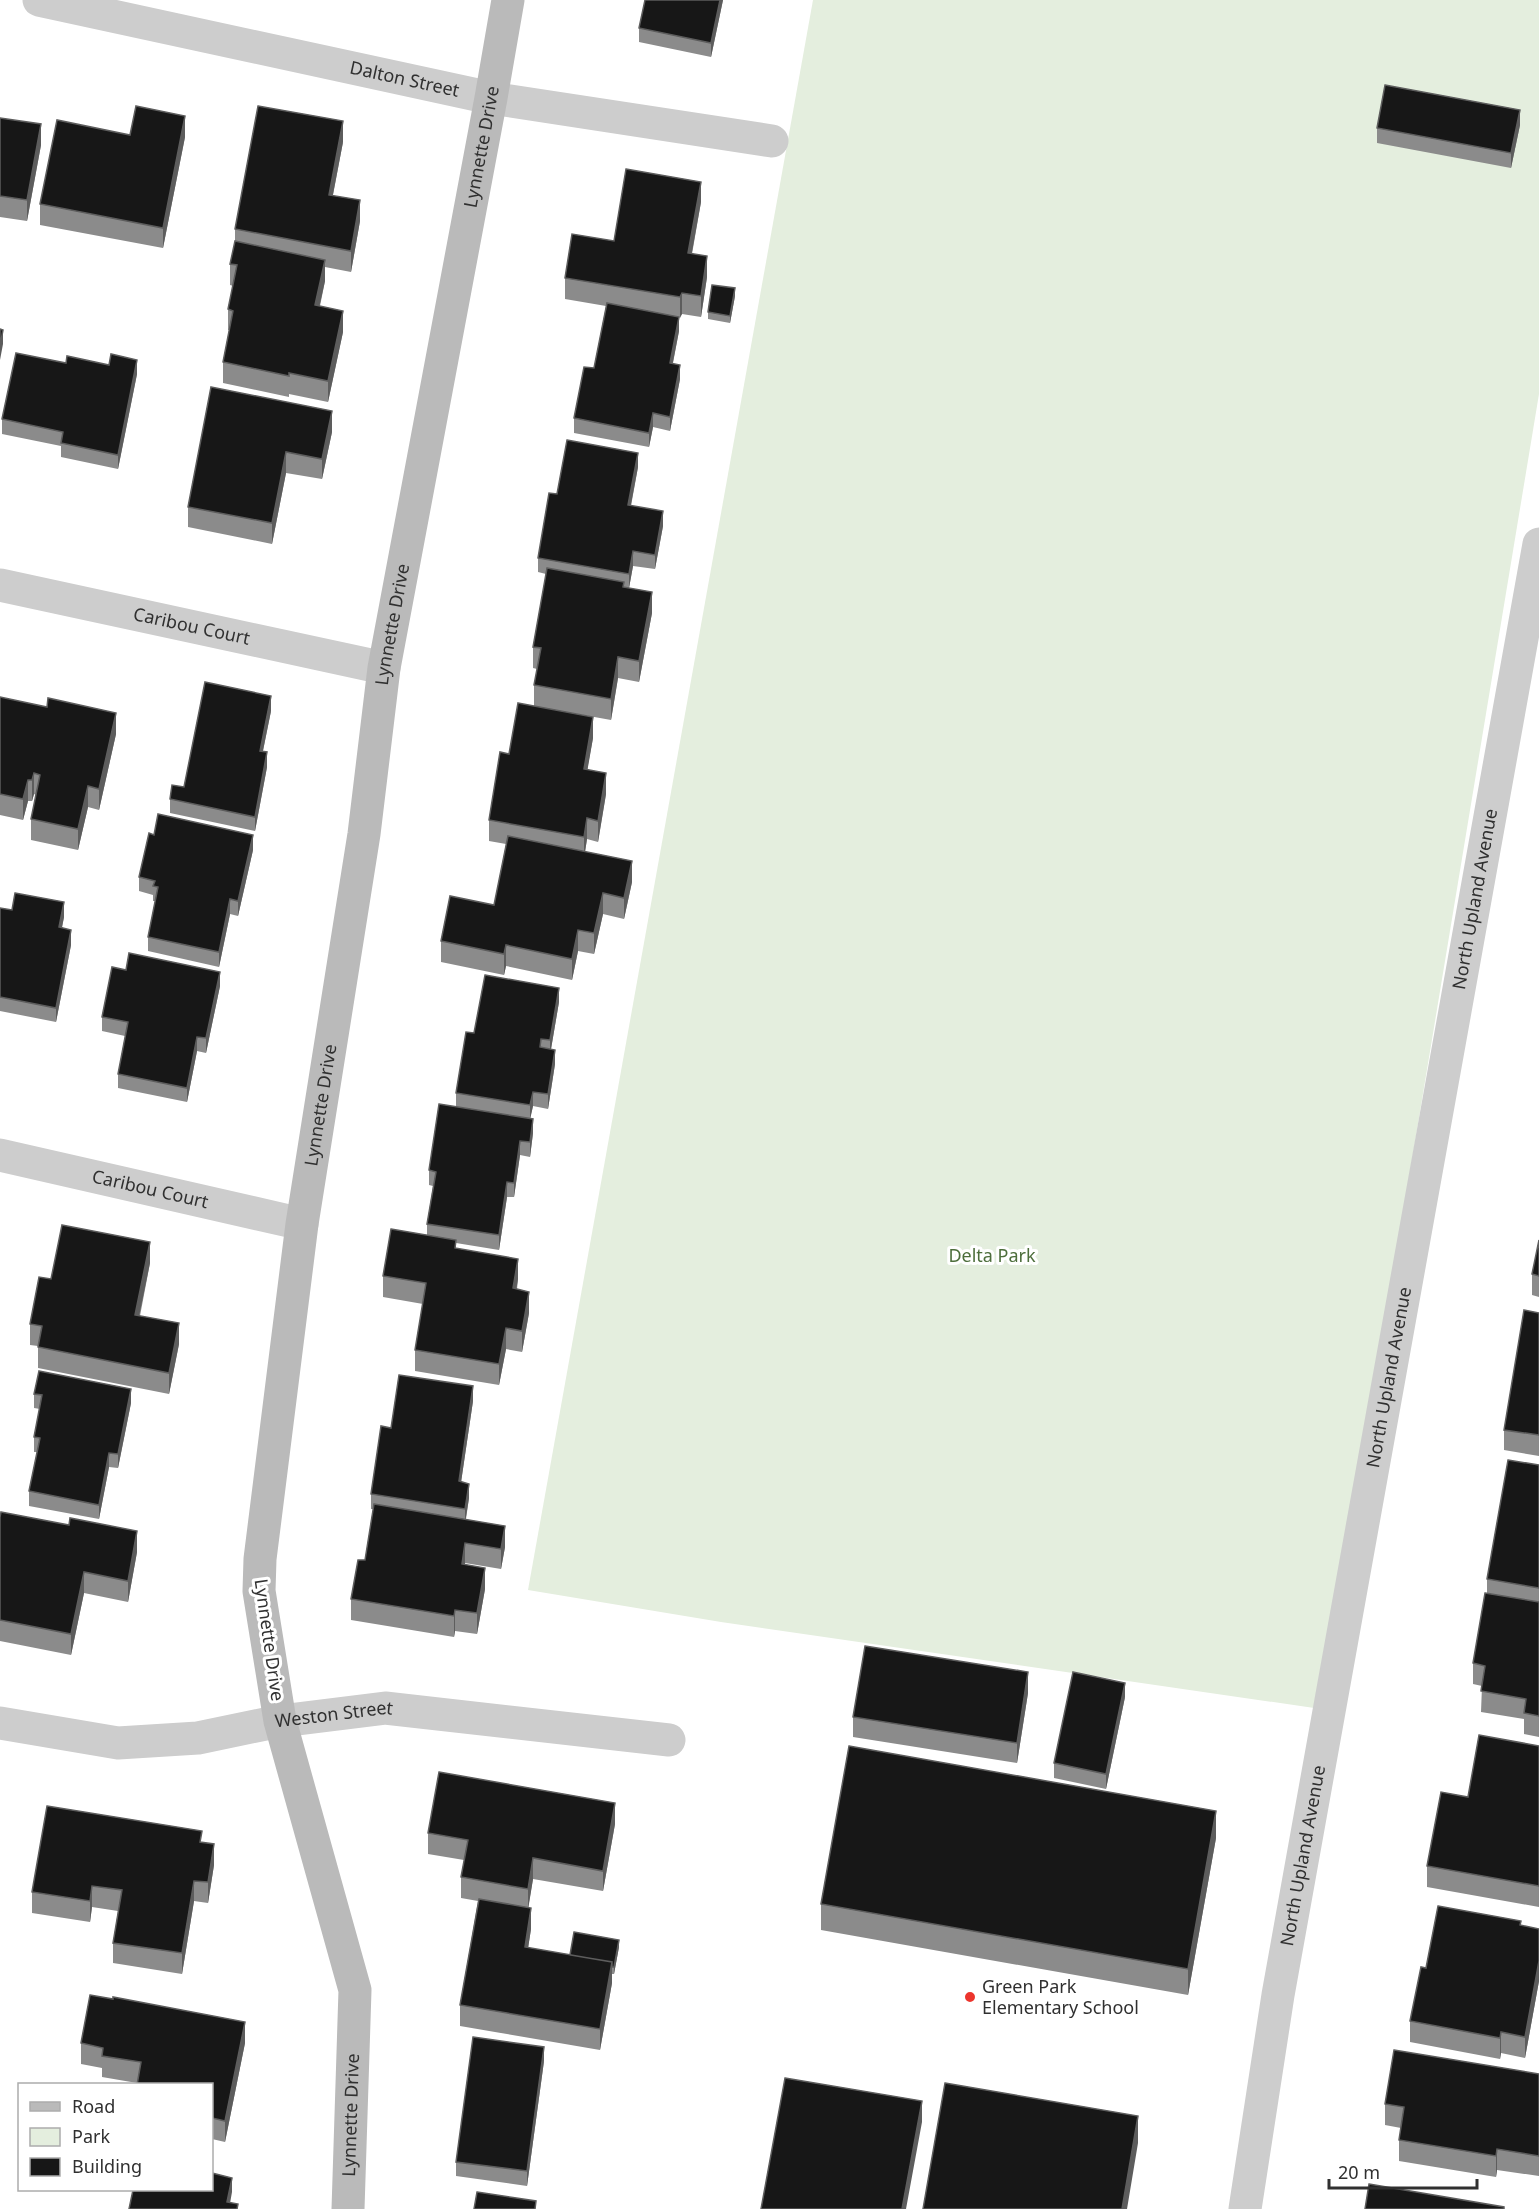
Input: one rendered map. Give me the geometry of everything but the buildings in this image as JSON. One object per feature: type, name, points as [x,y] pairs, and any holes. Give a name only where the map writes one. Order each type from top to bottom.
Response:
[{"type":"street","name":"Dalton Street","points":[[39,0],[491,98],[772,141]]},
{"type":"street","name":"Lynnette Drive","points":[[348,2209],[355,1990],[280,1721],[259,1591],[260,1559],[302,1224],[364,834],[384,668],[508,0]]},
{"type":"street","name":"North Upland Avenue","points":[[1245,2209],[1280,1984],[1527,681],[1539,544]]},
{"type":"street","name":"Caribou Court","points":[[0,585],[384,668]]},
{"type":"street","name":"Caribou Court","points":[[0,1155],[302,1224]]},
{"type":"street","name":"Weston Street","points":[[0,1723],[118,1743],[198,1738],[280,1721],[385,1708],[669,1740]]},
{"type":"green space","name":"Delta Park","points":[[813,0],[1539,0],[1539,394],[1321,1709],[721,1622],[528,1590]]},
{"type":"place","name":"Green Park Elementary School","points":[[970,1997]]}]
